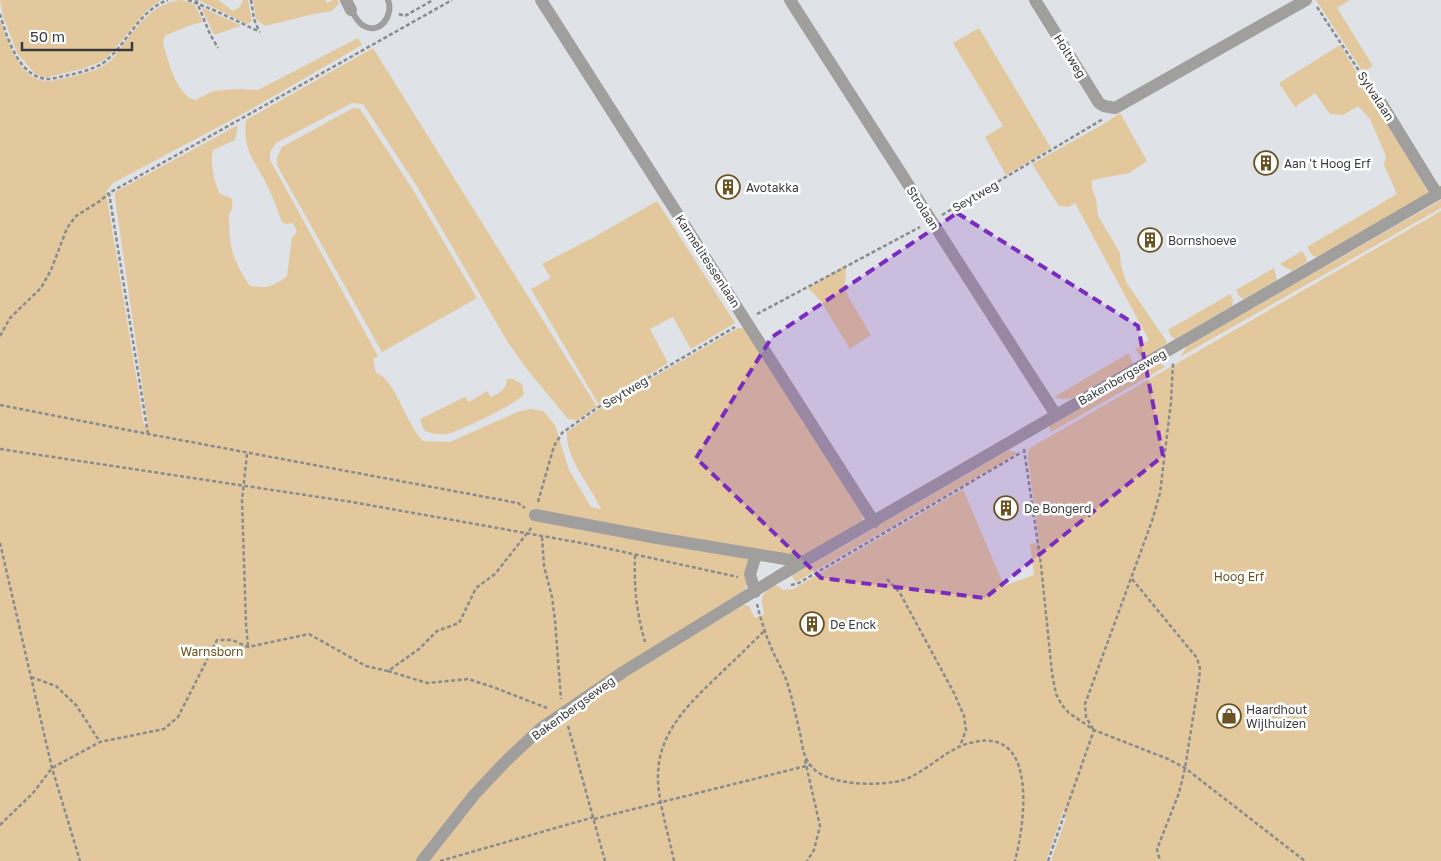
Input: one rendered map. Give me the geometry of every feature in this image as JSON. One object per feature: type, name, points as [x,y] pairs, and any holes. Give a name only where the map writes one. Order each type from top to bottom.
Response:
[{"type":"street","name":"Karmelitessenlaan","points":[[541,0],[874,522]]},
{"type":"street","name":"Strolaan","points":[[790,0],[1056,415]]},
{"type":"street","name":"Holtweg","points":[[1035,0],[1099,103],[1112,108]]},
{"type":"street","points":[[1112,108],[1310,0]]},
{"type":"street","name":"Sylvalaan","points":[[1381,103],[1439,193]]},
{"type":"street","name":"Bakenbergseweg","points":[[422,861],[480,788],[540,729],[753,586],[804,562],[874,522],[1439,193]]},
{"type":"street","points":[[535,514],[657,538],[804,562]]},
{"type":"street","points":[[753,586],[750,574],[756,554]]},
{"type":"lane","points":[[349,5],[358,21],[367,28],[374,28],[387,19],[390,12],[388,0]]},
{"type":"path","points":[[0,14],[11,44],[21,62],[35,77],[44,80],[99,65],[108,59],[146,14],[162,2],[168,0]]},
{"type":"path","points":[[188,0],[196,1],[260,32],[254,19],[250,0]]},
{"type":"path","points":[[390,12],[405,16],[433,0]]},
{"type":"path","points":[[0,336],[10,318],[41,288],[51,270],[67,228],[76,216],[109,193],[452,0]]},
{"type":"path","name":"Sylvalaan","points":[[1310,0],[1381,103]]},
{"type":"path","points":[[196,1],[218,48]]},
{"type":"path","name":"Seytweg","points":[[751,318],[931,221],[1102,120],[1112,108]]},
{"type":"path","points":[[109,193],[148,434]]},
{"type":"path","name":"Seytweg","points":[[535,514],[554,446],[562,433],[597,408],[741,323]]},
{"type":"path","points":[[1094,730],[1086,717],[1085,704],[1132,579],[1160,493],[1171,402],[1173,364]]},
{"type":"path","points":[[0,405],[518,503],[535,514],[532,527],[495,574],[476,588],[459,624],[437,631],[419,649],[388,671]]},
{"type":"path","points":[[1022,436],[1041,565],[1052,673],[1056,694],[1062,705],[1069,713],[1094,730],[1168,759],[1185,768],[1305,861]]},
{"type":"path","points":[[0,449],[352,502],[635,555],[753,586],[765,630],[788,685],[820,826],[814,850],[807,861]]},
{"type":"path","points":[[247,453],[242,500],[248,647]]},
{"type":"path","points":[[0,543],[52,768],[80,861]]},
{"type":"path","points":[[635,555],[634,589],[640,623],[649,656]]},
{"type":"path","points":[[887,578],[900,594],[954,693],[964,716],[966,730],[960,746]]},
{"type":"path","points":[[1132,579],[1197,658],[1200,669],[1200,680],[1180,793],[1157,849],[1160,861]]},
{"type":"path","points":[[674,861],[658,776],[659,760],[664,747],[676,721],[691,702],[765,630]]},
{"type":"path","points":[[0,826],[33,793],[52,768],[100,742],[164,729],[178,717],[217,640],[232,640],[248,647],[309,634],[366,666],[427,683],[468,679],[546,707],[553,720]]},
{"type":"path","points":[[31,676],[56,686],[76,705],[100,742]]},
{"type":"path","points":[[1048,861],[1094,730]]},
{"type":"path","points":[[805,759],[816,771],[835,780],[876,785],[905,780],[960,746],[977,740],[988,739],[998,742],[1015,757],[1022,778],[1024,807],[1015,861]]},
{"type":"path","points":[[438,861],[594,818],[810,765]]},
{"type":"highlighted area","points":[[957,213],[1138,326],[1163,456],[985,598],[821,578],[696,458],[772,337]]},
{"type":"green space","points":[[0,0],[161,0],[146,11],[107,58],[82,69],[44,78],[36,75],[17,53],[3,16]]},
{"type":"green space","points":[[182,0],[195,5],[203,22],[166,35],[163,44],[178,85],[188,97],[195,100],[214,91],[258,90],[358,38],[362,45],[248,111],[113,183],[106,192],[144,425],[148,425],[115,192],[238,125],[235,140],[213,150],[214,178],[220,194],[231,198],[232,209],[229,215],[231,244],[235,260],[250,286],[266,287],[278,282],[287,276],[292,237],[297,232],[293,223],[286,224],[282,222],[269,190],[250,155],[246,139],[246,120],[373,48],[597,407],[577,420],[568,419],[526,368],[507,341],[418,188],[363,104],[352,103],[276,143],[270,152],[270,160],[378,356],[373,359],[376,373],[383,376],[389,383],[411,425],[423,441],[450,442],[517,412],[530,409],[543,411],[555,425],[569,470],[591,507],[601,509],[574,462],[567,442],[567,432],[598,410],[736,329],[745,329],[862,514],[863,522],[803,557],[759,553],[745,590],[624,677],[744,605],[749,606],[755,618],[764,614],[762,599],[771,588],[776,585],[783,590],[793,589],[963,489],[1004,586],[1034,575],[1030,544],[1039,542],[1028,459],[1030,448],[1441,211],[1441,861],[1051,861],[1066,818],[1064,809],[1046,861],[0,861],[0,20],[7,40],[24,69],[31,76],[40,80],[51,81],[98,69],[113,58],[134,30],[155,10],[163,5]]},
{"type":"green space","points":[[198,0],[218,0],[233,11],[240,7],[243,0],[248,0],[252,21],[247,24]]},
{"type":"green space","points":[[253,0],[325,0],[327,3],[338,0],[339,3],[332,11],[265,26],[256,19]]},
{"type":"green space","points":[[1316,0],[1350,0],[1337,8],[1373,66],[1363,72]]},
{"type":"green space","points":[[203,8],[240,25],[240,26],[214,35]]},
{"type":"green space","points":[[979,28],[1051,148],[1006,175],[985,137],[1003,126],[953,43]]},
{"type":"green space","points":[[1340,45],[1428,193],[1317,257],[1312,255],[1307,247],[1397,194],[1384,165],[1386,156],[1370,119],[1358,106],[1343,115],[1330,114],[1315,93],[1295,107],[1279,83]]},
{"type":"green space","points":[[353,108],[360,109],[413,190],[477,298],[382,352],[277,165],[277,158],[282,147]]},
{"type":"green space","points":[[1120,113],[1147,161],[1129,173],[1092,180],[1092,188],[1096,199],[1098,216],[1120,253],[1126,282],[1167,342],[1142,359],[1135,349],[1149,340],[1075,203],[1068,207],[1059,206],[1032,164]]},
{"type":"green space","points":[[1441,200],[1441,208],[1180,357],[1187,346]]},
{"type":"green space","points":[[657,201],[735,323],[691,349],[673,317],[650,329],[668,363],[599,405],[531,289],[551,278],[542,264]]},
{"type":"green space","points":[[1302,251],[1307,262],[1292,271],[1280,264]]},
{"type":"green space","points":[[846,265],[845,287],[849,298],[871,335],[850,349],[820,300],[808,288]]},
{"type":"green space","points":[[1274,268],[1277,280],[1244,299],[1240,297],[1236,290]]},
{"type":"green space","points":[[1230,294],[1233,299],[1232,306],[1175,339],[1172,337],[1168,330]]},
{"type":"green space","points":[[1129,353],[1133,364],[1074,398],[1061,399],[1054,397]]},
{"type":"green space","points":[[1160,363],[1165,367],[1051,432],[1049,426]]},
{"type":"green space","points":[[507,379],[513,379],[522,384],[524,394],[511,404],[475,423],[447,434],[435,434],[424,430],[420,419],[465,397],[469,402],[487,391],[491,397],[498,394],[505,386]]},
{"type":"green space","points":[[1009,450],[1018,453],[796,582],[792,576]]},
{"type":"place","name":"Aan 't Hoog Erf","points":[[1266,163]]},
{"type":"place","name":"Avotakka","points":[[728,187]]},
{"type":"place","name":"Bornshoeve","points":[[1150,240]]},
{"type":"place","name":"De Bongerd","points":[[1006,508]]},
{"type":"place","name":"De Enck","points":[[812,624]]},
{"type":"place","name":"Haardhout Wijlhuizen","points":[[1229,716]]},
{"type":"park label","name":"Hoog Erf","points":[[1239,576]]},
{"type":"park label","name":"Warnsborn","points":[[212,651]]}]
